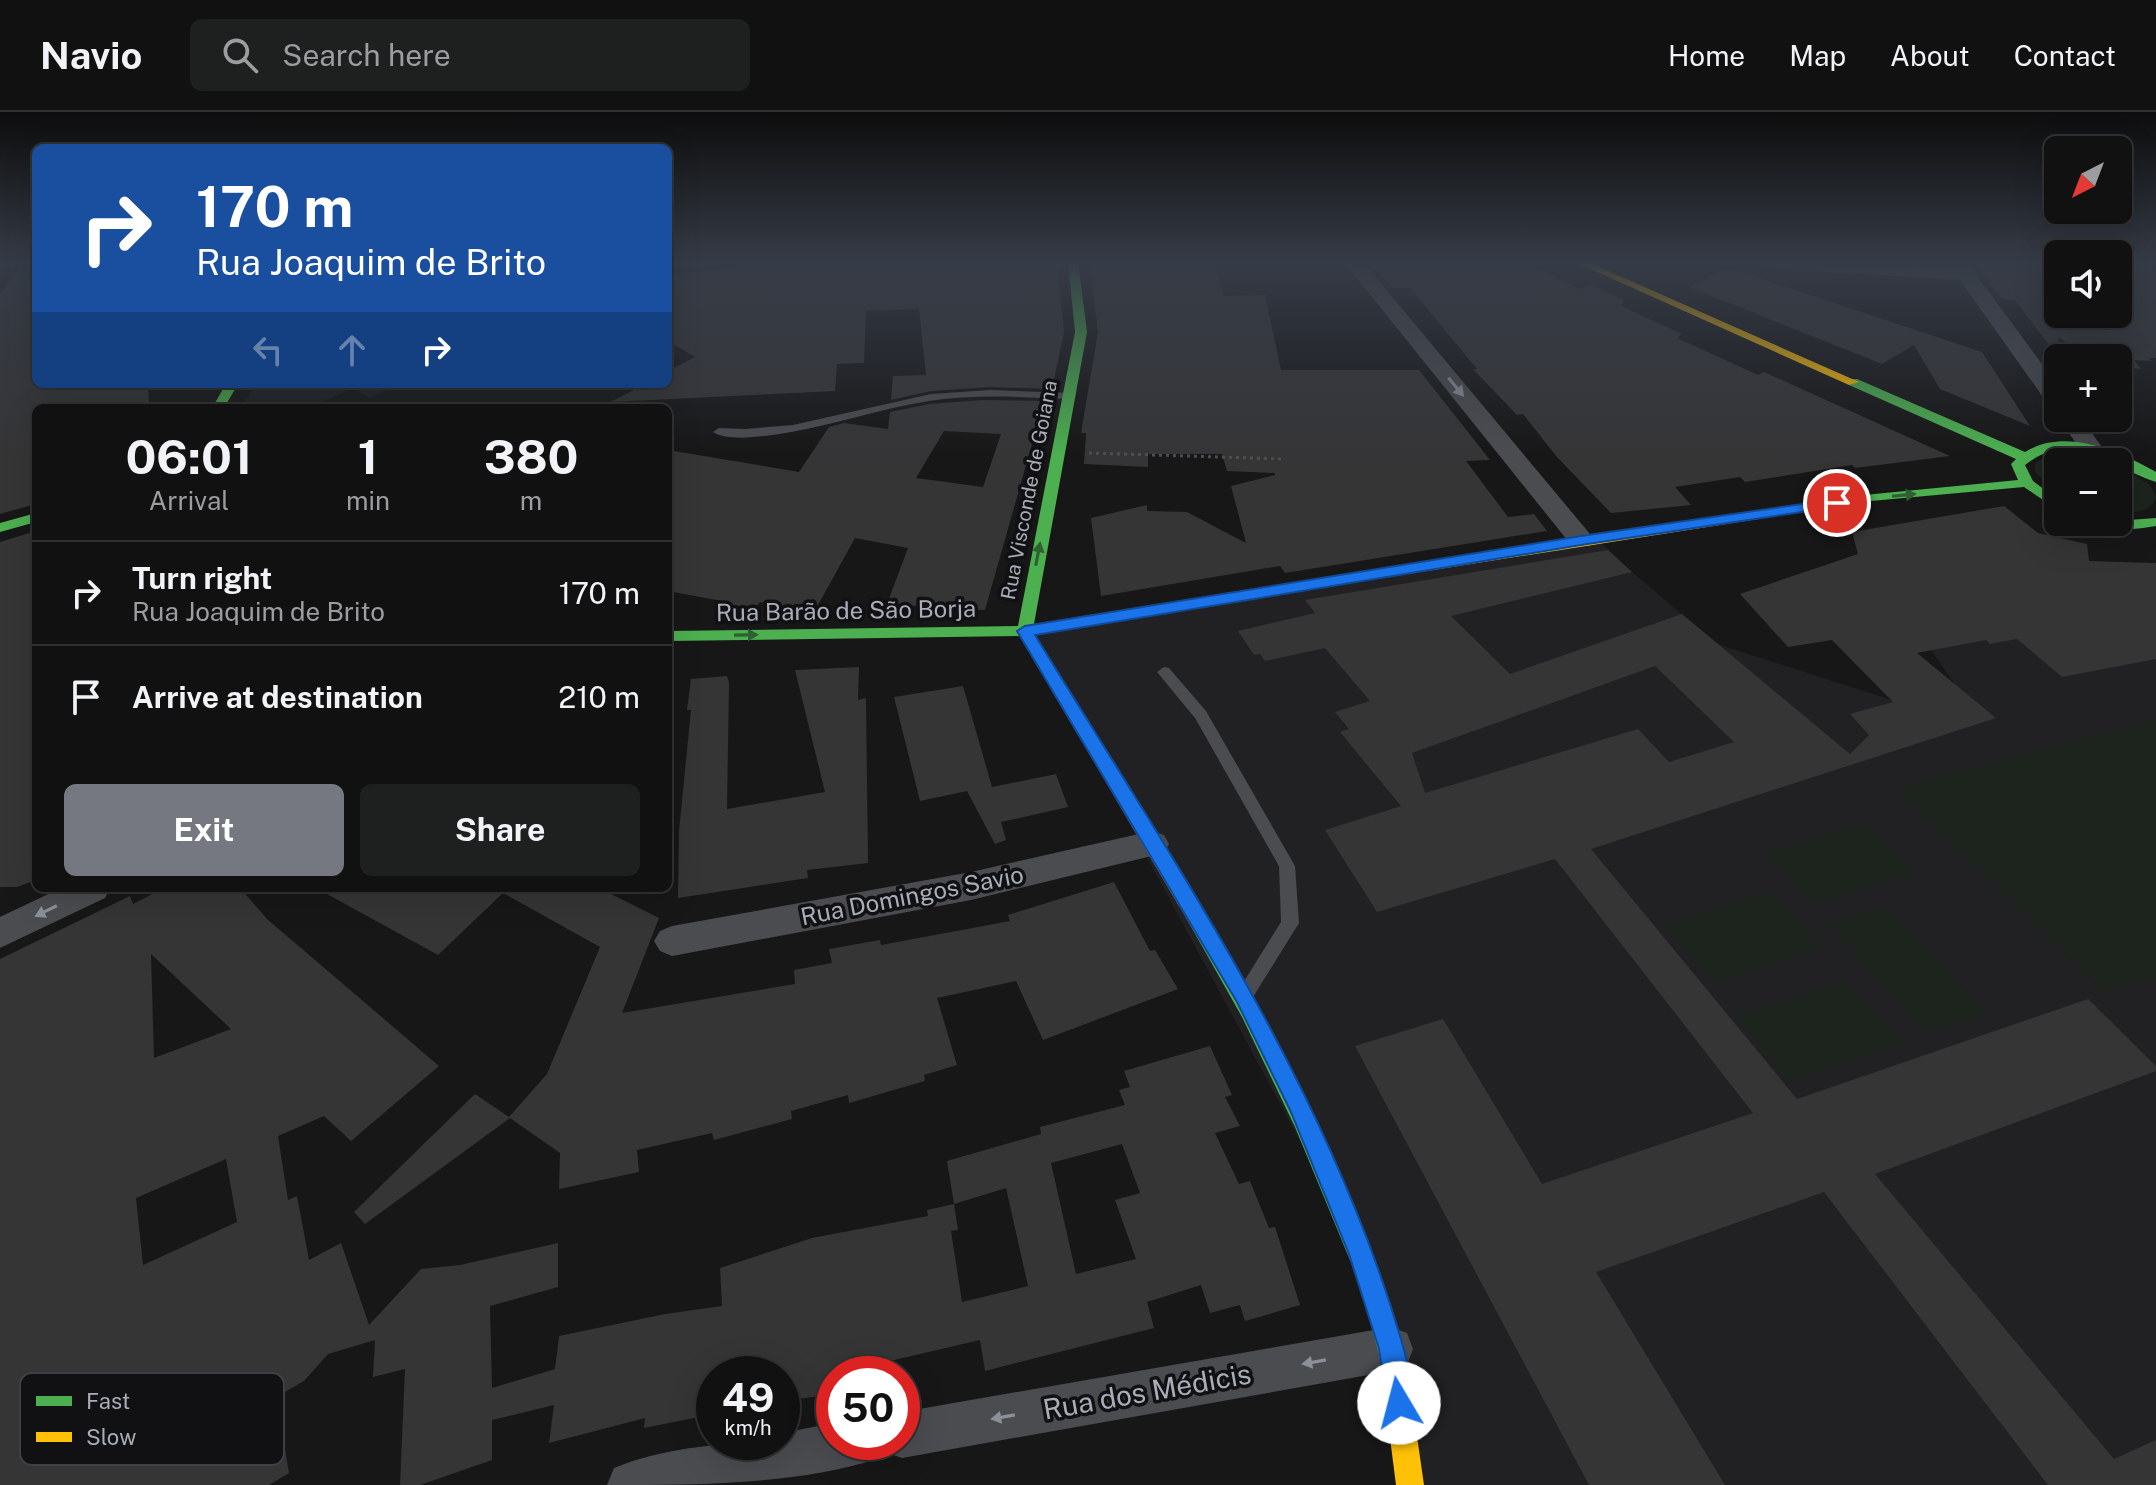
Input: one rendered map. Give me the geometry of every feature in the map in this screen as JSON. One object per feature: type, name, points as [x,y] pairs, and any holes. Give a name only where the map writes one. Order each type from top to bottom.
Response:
[{"type":"main road","name":"Rua Visconde de Goiana","points":[[1025,631],[1037,556],[1060,452],[1080,326]]},
{"type":"main road","points":[[1726,326],[2022,456]]},
{"type":"main road","points":[[2044,496],[2026,483],[2018,464],[2022,456],[2041,447],[2058,448]]},
{"type":"main road","points":[[2132,464],[2153,472]]},
{"type":"main road","name":"Rua Barão de São Borja","points":[[672,636],[1025,631],[1581,540],[1867,498],[2026,483]]},
{"type":"main road","points":[[0,528],[32,518]]},
{"type":"main road","points":[[2132,525],[2156,522]]},
{"type":"main road","points":[[1025,631],[1244,996],[1300,1108],[1355,1239],[1391,1349],[1410,1485]]},
{"type":"street","points":[[1406,326],[1581,540]]},
{"type":"street","points":[[2004,326],[2044,382]]},
{"type":"street","name":"Rua Domingos Savio","points":[[672,941],[971,886],[1152,844]]},
{"type":"street","points":[[0,933],[85,892]]},
{"type":"street","name":"Rua dos Médicis","points":[[920,1432],[1391,1349]]},
{"type":"street","points":[[631,1485],[816,1450]]},
{"type":"lane","points":[[719,432],[743,434],[804,429],[913,400],[952,396],[996,393],[1070,396]]},
{"type":"lane","points":[[1164,672],[1201,715],[1287,866],[1290,923],[1244,996]]},
{"type":"path","points":[[1060,452],[1285,459]]},
{"type":"shaded area","points":[[253,388],[353,388],[318,404],[244,404]]},
{"type":"shaded area","points":[[353,388],[391,388],[370,398]]},
{"type":"shaded area","points":[[2044,458],[2044,481],[2035,472],[2035,463]]},
{"type":"shaded area","points":[[2132,473],[2150,485],[2156,497],[2150,507],[2132,512]]},
{"type":"shaded area","points":[[1596,538],[1717,644],[1895,701],[1954,683],[1931,650],[1909,629],[2156,626],[2156,1485],[1410,1485],[1361,1254],[1025,631]]},
{"type":"shaded area","points":[[2156,719],[2156,977],[2105,993],[1896,788]]},
{"type":"shaded area","points":[[1863,822],[1914,872],[1814,904],[1766,852]]},
{"type":"shaded area","points":[[1770,892],[1820,947],[1713,983],[1665,924]]},
{"type":"shaded area","points":[[1887,907],[1987,1013],[1926,1033],[1829,924]]},
{"type":"shaded area","points":[[1845,980],[1901,1042],[1789,1082],[1736,1016]]},
{"type":"building","points":[[0,326],[32,326],[32,388],[148,388],[149,404],[32,404],[32,505],[0,514]]},
{"type":"building","points":[[672,326],[865,326],[864,363],[837,364],[835,391],[610,402],[638,388],[672,388],[672,369],[695,357],[672,343]]},
{"type":"building","points":[[921,326],[1063,326],[1052,389],[990,387],[931,391],[891,400],[893,376],[926,375]]},
{"type":"building","points":[[1097,326],[1272,326],[1281,370],[1419,370],[1490,460],[1466,461],[1508,517],[1534,514],[1547,531],[1285,573],[1280,566],[1101,596],[1091,518],[1147,505],[1147,511],[1187,512],[1246,543],[1231,486],[1275,473],[1227,471],[1222,454],[1148,454],[1148,467],[1084,464],[1086,433],[1081,433]]},
{"type":"building","points":[[1441,326],[1665,326],[1682,334],[1677,338],[1758,375],[1764,372],[1950,456],[1855,468],[1852,465],[1745,482],[1740,477],[1675,487],[1691,505],[1611,513],[1556,456],[1523,414],[1517,415],[1473,369],[1477,369]]},
{"type":"building","points":[[1787,326],[1904,326],[1982,352],[2030,426],[1940,389],[1914,345],[1882,364]]},
{"type":"building","points":[[2035,326],[2156,326],[2156,358],[2149,358],[2152,361],[2134,360],[2141,369],[2132,368],[2132,344],[2069,344],[2058,337],[2058,344],[2048,344]]},
{"type":"building","points":[[982,400],[1050,401],[1044,431],[1036,430],[985,610],[887,604],[908,548],[855,538],[818,605],[809,603],[804,610],[760,602],[754,610],[672,592],[672,451],[799,472],[829,427],[844,423],[888,429],[890,412],[929,404]],"holes":[[[944,431],[1001,434],[983,487],[916,478]]]},
{"type":"building","points":[[2004,506],[2044,536],[2087,544],[2089,561],[2156,563],[2156,659],[2062,677],[2017,639],[1990,644],[1986,640],[1917,653],[1996,718],[1591,849],[1797,1099],[2088,999],[2156,1066],[2156,1071],[1875,1174],[2114,1459],[2156,1440],[2156,1485],[2048,1485],[1824,1192],[1596,1272],[1725,1485],[1589,1485],[1355,1046],[1443,1019],[1542,1184],[1753,1113],[1555,859],[1377,912],[1325,830],[1401,806],[1340,732],[1349,729],[1335,712],[1370,701],[1325,648],[1265,661],[1260,654],[1254,655],[1238,631],[1315,613],[1305,600],[1608,550],[1632,572],[1451,616],[1510,674],[1682,614],[1850,754],[1869,735],[1850,714],[1893,702],[1832,640],[1788,647],[1740,594],[1858,554],[1852,532]],"holes":[[[1655,666],[1734,742],[1669,762],[1638,729],[1425,793],[1412,753]]]},
{"type":"building","points":[[32,532],[32,881],[17,887],[0,887],[0,542]]},
{"type":"building","points":[[859,667],[858,700],[866,698],[868,863],[807,870],[808,878],[678,898],[679,831],[691,710],[687,710],[691,679],[727,676],[729,683],[727,809],[825,792],[795,670]]},
{"type":"building","points":[[963,686],[992,787],[1056,774],[1068,807],[1001,822],[1006,840],[995,844],[967,791],[920,801],[894,697]]},
{"type":"building","points":[[1114,882],[1150,951],[1155,950],[1178,989],[1043,1040],[1016,981],[937,998],[957,1065],[924,1075],[925,1081],[849,1103],[848,1095],[791,1111],[792,1119],[714,1140],[712,1133],[637,1150],[639,1172],[559,1189],[560,1153],[510,1118],[365,1224],[354,1212],[475,1094],[509,1117],[547,1074],[600,947],[503,893],[438,955],[323,892],[607,892],[659,918],[622,1013],[795,984],[794,970],[832,963],[829,949],[880,940],[881,945],[1010,921],[1008,915]]},
{"type":"building","points":[[156,892],[243,892],[267,919],[439,1066],[351,1141],[324,1116],[278,1136],[288,1200],[297,1196],[309,1260],[341,1243],[369,1325],[421,1269],[460,1265],[558,1243],[558,1287],[490,1306],[492,1388],[555,1369],[559,1336],[665,1314],[722,1306],[720,1268],[812,1238],[928,1216],[927,1210],[954,1204],[947,1161],[1041,1134],[1040,1127],[1125,1105],[1119,1090],[1130,1087],[1124,1071],[1210,1046],[1232,1095],[1225,1097],[1240,1126],[1215,1133],[1239,1184],[1250,1181],[1269,1228],[1275,1227],[1300,1305],[1245,1321],[1240,1305],[1210,1313],[1201,1285],[1147,1302],[1154,1328],[985,1371],[980,1340],[911,1356],[816,1356],[816,1397],[800,1399],[800,1356],[696,1356],[696,1418],[644,1428],[645,1418],[549,1443],[554,1405],[492,1420],[492,1460],[420,1485],[400,1485],[405,1369],[373,1377],[375,1340],[328,1354],[304,1381],[284,1392],[284,1373],[20,1373],[20,1465],[284,1465],[284,1444],[289,1473],[269,1485],[0,1485],[0,959],[130,896],[133,904]],"holes":[[[151,954],[231,1029],[154,1058]],[[1122,1144],[1140,1193],[1115,1200],[1136,1259],[1076,1274],[1051,1163]],[[226,1159],[237,1222],[143,1265],[136,1198]],[[1006,1188],[1028,1286],[962,1302],[951,1231],[958,1230],[954,1204]]]},
{"type":"traffic: fast","points":[[1025,631],[1080,326]]},
{"type":"traffic: fast","points":[[1853,382],[2022,456]]},
{"type":"traffic: fast","points":[[220,404],[230,388]]},
{"type":"traffic: fast","points":[[2044,496],[2028,484],[2018,464],[2032,452],[2049,446],[2086,448]]},
{"type":"traffic: fast","points":[[2132,465],[2156,478]]},
{"type":"traffic: fast","points":[[1854,500],[2026,483]]},
{"type":"traffic: fast","points":[[0,528],[32,518]]},
{"type":"traffic: fast","points":[[2132,525],[2156,522]]},
{"type":"traffic: fast","points":[[672,636],[1025,631],[1363,576]]},
{"type":"traffic: fast","points":[[1186,900],[1268,1047],[1321,1160],[1371,1282],[1385,1324],[1394,1367]]},
{"type":"traffic: slow","points":[[1726,326],[1853,382]]},
{"type":"traffic: slow","points":[[1363,576],[1854,500]]},
{"type":"traffic: slow","points":[[1025,631],[1186,900]]},
{"type":"traffic: slow","points":[[1394,1367],[1410,1485]]},
{"type":"route","points":[[1399,1403],[1391,1349],[1361,1254],[1300,1108],[1244,996],[1025,631],[1581,540],[1837,503]]}]
